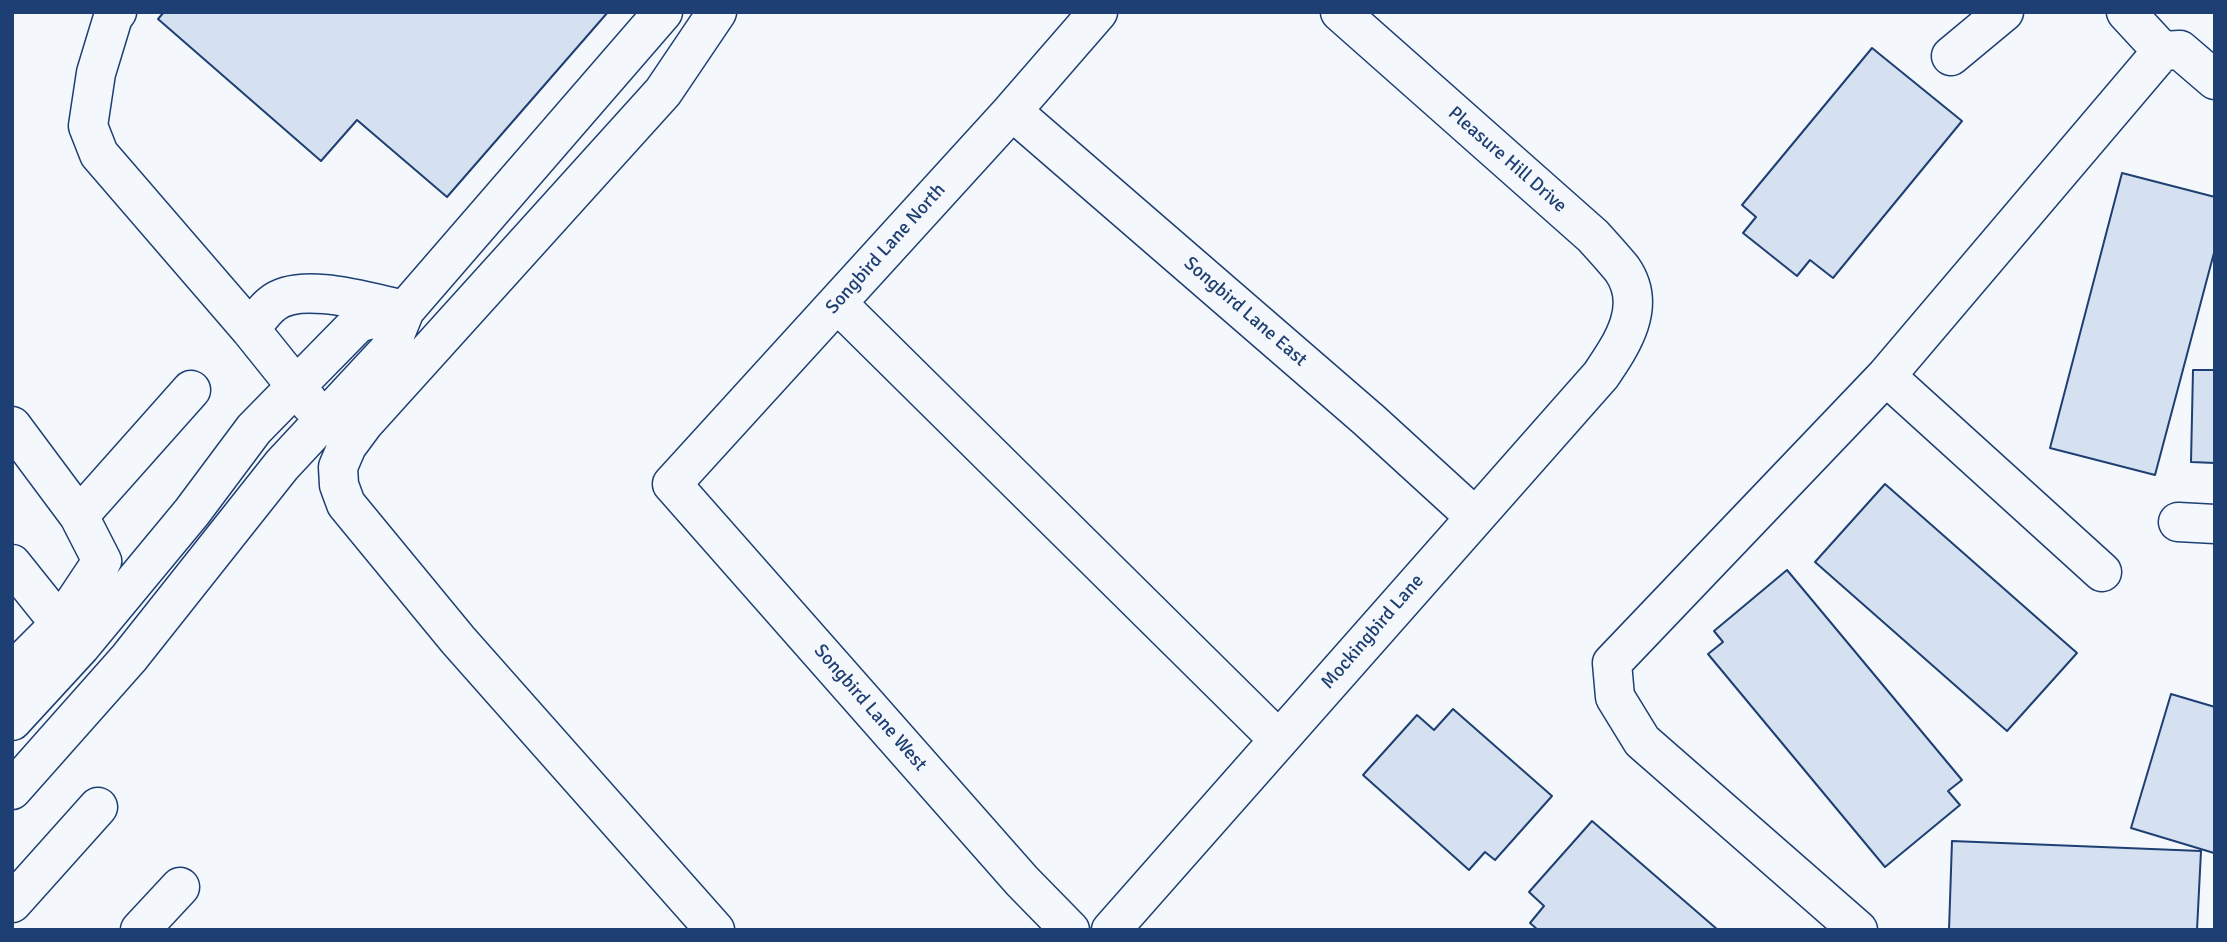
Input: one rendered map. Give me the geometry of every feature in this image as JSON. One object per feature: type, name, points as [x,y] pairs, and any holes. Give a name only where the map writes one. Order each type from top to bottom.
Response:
[{"type":"street","points":[[117,12],[96,73],[88,126],[99,154],[324,419]]},
{"type":"street","points":[[12,790],[113,677],[282,465],[389,350],[405,310],[663,12]]},
{"type":"street","points":[[715,930],[406,578],[346,504],[339,485],[338,467],[347,446],[364,423],[663,92],[717,12]]},
{"type":"street","name":"Songbird Lane North","points":[[672,484],[1012,111],[1098,12]]},
{"type":"street","name":"Pleasure Hill Drive","points":[[1340,12],[1593,236],[1623,272],[1632,294],[1632,319],[1627,330]]},
{"type":"street","points":[[1951,57],[2004,12]]},
{"type":"street","points":[[2126,12],[2162,51]]},
{"type":"street","points":[[1858,930],[1642,741],[1615,697],[1612,663],[1886,376],[2162,51],[2180,50],[2215,80]]},
{"type":"street","name":"Songbird Lane East","points":[[1012,111],[1369,420],[1474,516]]},
{"type":"street","points":[[250,329],[273,302],[295,295],[337,295],[405,310]]},
{"type":"street","points":[[837,303],[1279,739]]},
{"type":"street","points":[[12,672],[70,635],[192,512],[254,429],[358,323],[405,310]]},
{"type":"street","name":"Mockingbird Lane","points":[[1111,930],[1601,375],[1621,346],[1627,330]]},
{"type":"street","points":[[1886,376],[2102,572]]},
{"type":"street","points":[[79,516],[191,390]]},
{"type":"street","points":[[12,426],[79,516],[102,561],[70,635],[12,722]]},
{"type":"street","name":"Songbird Lane West","points":[[672,484],[1022,881],[1070,930]]},
{"type":"street","points":[[12,564],[70,635],[113,677]]},
{"type":"street","points":[[12,903],[98,807]]},
{"type":"street","points":[[140,930],[180,887]]},
{"type":"building","points":[[164,12],[608,12],[447,197],[357,120],[321,161],[158,19]]},
{"type":"building","points":[[1872,48],[1962,121],[1833,278],[1810,260],[1797,276],[1743,233],[1756,217],[1742,205]]},
{"type":"building","points":[[2122,173],[2215,197],[2215,249],[2155,475],[2050,448]]},
{"type":"building","points":[[2193,370],[2215,370],[2215,463],[2191,462]]},
{"type":"building","points":[[1885,484],[2077,653],[2007,731],[1815,562]]},
{"type":"building","points":[[1787,570],[1962,780],[1948,791],[1960,805],[1885,867],[1708,654],[1723,642],[1714,631]]},
{"type":"building","points":[[2171,694],[2215,707],[2214,853],[2131,828]]},
{"type":"building","points":[[1453,709],[1552,796],[1495,860],[1485,852],[1469,870],[1363,775],[1417,715],[1434,730]]},
{"type":"building","points":[[1592,821],[1718,930],[1538,930],[1530,923],[1544,906],[1529,892]]},
{"type":"building","points":[[1952,841],[2201,851],[2197,930],[1949,930]]}]
